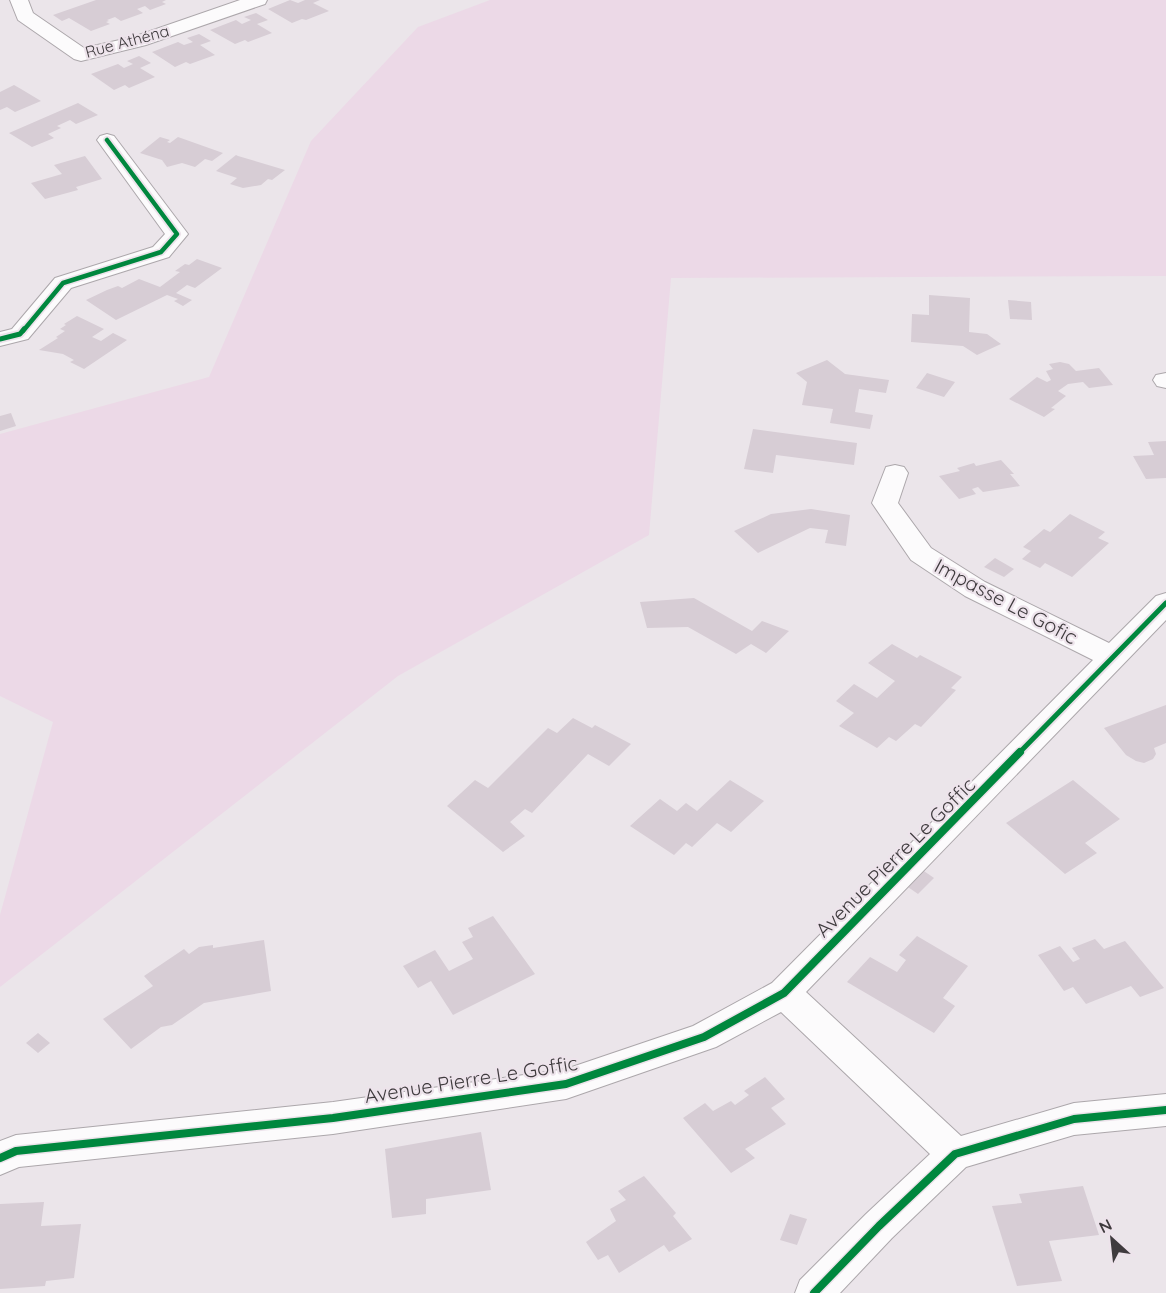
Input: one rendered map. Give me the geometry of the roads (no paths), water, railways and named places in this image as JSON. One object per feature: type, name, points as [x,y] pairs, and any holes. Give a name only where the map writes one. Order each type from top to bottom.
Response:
[{"type":"street","name":"Rue Athéna","points":[[19,0],[25,16],[81,55],[139,41],[222,7],[258,0]]},
{"type":"street","points":[[0,339],[20,334],[63,283],[161,252],[177,234],[106,140]]},
{"type":"street","name":"Impasse Le Gofic","points":[[895,473],[885,503],[921,554],[975,589],[1112,657]]},
{"type":"street","name":"Avenue Pierre Le Goffic","points":[[0,1158],[16,1151],[333,1118],[566,1084],[704,1037],[784,993],[938,839],[1166,603]]},
{"type":"street","points":[[784,993],[955,1154]]},
{"type":"street","points":[[814,1293],[955,1154],[1074,1119],[1166,1110]]}]
